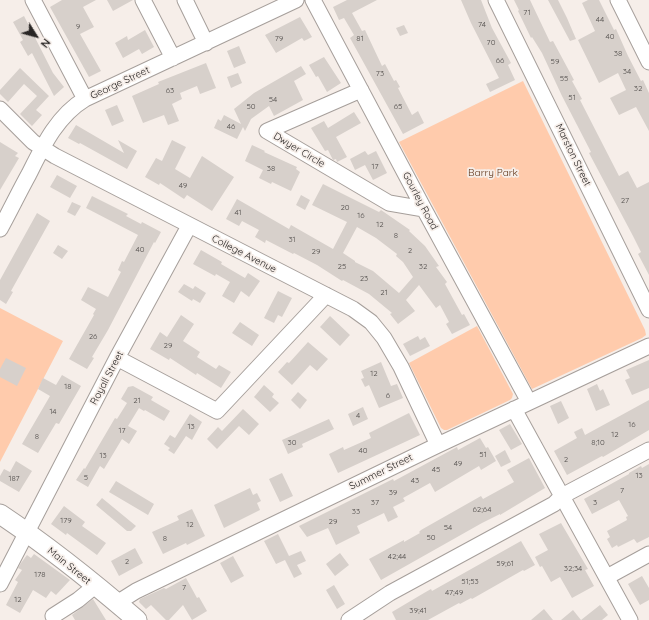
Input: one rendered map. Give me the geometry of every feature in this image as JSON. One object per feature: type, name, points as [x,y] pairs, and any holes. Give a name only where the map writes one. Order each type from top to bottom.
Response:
[{"type":"main road","name":"Main Street","points":[[0,514],[67,563],[137,620]]},
{"type":"street","points":[[34,0],[85,100]]},
{"type":"street","points":[[143,0],[173,58]]},
{"type":"street","points":[[185,0],[206,43]]},
{"type":"street","name":"George Street","points":[[0,229],[49,136],[64,116],[75,106],[294,0]]},
{"type":"street","name":"Gourley Road","points":[[313,0],[529,402]]},
{"type":"street","name":"Marston Street","points":[[496,0],[649,310]]},
{"type":"street","points":[[618,0],[649,62]]},
{"type":"street","name":"Dwyer Circle","points":[[361,90],[267,132],[389,203],[424,209]]},
{"type":"street","name":"College Avenue","points":[[0,109],[33,142],[55,156],[353,309],[371,322],[384,338],[401,368],[438,445]]},
{"type":"street","name":"Royall Street","points":[[0,584],[117,358],[189,226]]},
{"type":"street","points":[[117,358],[217,411],[326,295]]},
{"type":"street","name":"Summer Street","points":[[117,603],[136,591],[438,445],[649,346]]},
{"type":"street","points":[[514,409],[630,620]]},
{"type":"street","points":[[349,620],[390,593],[554,504],[562,496],[649,450]]},
{"type":"street","points":[[607,577],[649,554]]},
{"type":"street","points":[[53,616],[78,600],[95,586]]},
{"type":"green space","name":"Barry Park","points":[[523,81],[645,330],[646,335],[532,389],[399,142]]},
{"type":"green space","points":[[0,308],[63,341],[0,462]]},
{"type":"green space","points":[[477,326],[513,394],[512,398],[447,430],[444,430],[441,428],[409,363]]},
{"type":"building","points":[[62,0],[96,0],[83,7],[94,27],[80,34],[101,71],[89,77],[50,7]]},
{"type":"building","points":[[107,0],[133,0],[113,11]]},
{"type":"building","points":[[347,0],[377,0],[352,13],[362,31],[365,30],[382,66],[385,64],[394,81],[396,80],[400,87],[398,88],[412,115],[418,111],[424,123],[403,134],[350,38],[354,35],[344,18],[339,20],[333,7]]},
{"type":"building","points":[[461,0],[481,0],[492,28],[511,63],[508,65],[515,80],[490,92],[486,84],[499,78]]},
{"type":"building","points":[[514,0],[530,0],[550,42],[553,41],[574,80],[572,81],[582,99],[580,100],[619,176],[628,171],[637,188],[649,182],[649,275],[638,254],[641,252],[589,153],[591,152],[542,53],[532,37],[531,38]]},
{"type":"building","points":[[548,0],[558,0],[576,39],[570,41]]},
{"type":"building","points":[[588,0],[599,0],[614,30],[616,29],[641,81],[643,80],[649,93],[649,131],[636,107],[619,115],[610,98],[626,90],[618,73],[599,83],[578,40],[595,31],[582,3]]},
{"type":"building","points":[[24,16],[53,73],[64,87],[54,96],[32,53],[28,56],[20,42],[23,40],[13,22]]},
{"type":"building","points":[[300,17],[312,37],[304,41],[302,38],[276,53],[265,35]]},
{"type":"building","points":[[404,25],[408,33],[400,36],[396,28]]},
{"type":"building","points":[[145,30],[154,47],[142,54],[139,49],[123,58],[115,43],[127,36],[128,40]]},
{"type":"building","points":[[239,46],[246,63],[234,68],[227,51]]},
{"type":"building","points":[[324,57],[341,83],[327,92],[318,76],[316,77],[309,65]]},
{"type":"building","points":[[206,63],[216,88],[200,94],[197,86],[180,93],[182,99],[172,104],[179,121],[168,125],[164,115],[143,123],[132,96],[159,84],[158,82]]},
{"type":"building","points":[[301,66],[306,74],[294,81],[303,100],[274,116],[269,106],[251,119],[245,131],[243,127],[237,139],[214,128],[218,119],[221,121],[224,115],[241,124],[234,109],[254,93]]},
{"type":"building","points":[[20,68],[49,96],[36,110],[42,115],[32,126],[20,114],[37,96],[24,84],[8,102],[0,94],[0,90]]},
{"type":"building","points":[[238,73],[242,83],[231,88],[227,77]]},
{"type":"building","points":[[117,105],[124,121],[112,126],[105,110]]},
{"type":"building","points":[[354,112],[361,123],[336,137],[347,157],[337,162],[336,159],[333,160],[328,150],[325,151],[311,128],[324,121],[328,128]]},
{"type":"building","points":[[76,125],[124,153],[118,140],[137,151],[127,169],[68,138]]},
{"type":"building","points":[[172,140],[186,147],[175,169],[190,178],[202,156],[234,177],[212,211],[187,195],[184,199],[160,183],[159,185],[145,177],[156,158],[162,161]]},
{"type":"building","points":[[0,142],[18,153],[15,156],[19,158],[0,190]]},
{"type":"building","points":[[252,145],[297,167],[296,169],[300,172],[291,191],[259,178],[263,170],[245,161]]},
{"type":"building","points":[[365,151],[368,155],[376,151],[387,173],[373,180],[365,165],[355,170],[350,159]]},
{"type":"building","points":[[57,175],[77,186],[70,198],[50,187]]},
{"type":"building","points":[[323,184],[379,212],[381,210],[410,230],[409,231],[425,246],[439,266],[436,267],[447,282],[445,284],[462,315],[464,314],[470,325],[452,334],[446,324],[449,322],[440,305],[436,308],[419,285],[406,300],[415,311],[398,324],[390,314],[392,313],[369,294],[343,280],[342,281],[317,265],[294,253],[293,254],[266,240],[265,243],[255,237],[259,230],[242,221],[239,226],[226,219],[237,199],[289,229],[291,225],[333,249],[347,222],[312,205]],"holes":[[[357,227],[376,238],[397,254],[396,256],[403,262],[413,277],[399,293],[373,271],[355,262],[343,253]]]},
{"type":"building","points":[[301,195],[310,200],[305,210],[296,205]]},
{"type":"building","points":[[92,196],[128,214],[126,216],[141,224],[142,222],[161,232],[155,243],[154,242],[87,369],[69,359],[96,309],[81,300],[88,287],[108,297],[121,272],[118,270],[122,261],[124,262],[138,235],[86,208]]},
{"type":"building","points":[[72,202],[81,206],[75,216],[67,212]]},
{"type":"building","points":[[37,213],[50,221],[11,291],[13,292],[6,304],[0,300],[0,280]]},
{"type":"building","points":[[58,245],[68,251],[62,259],[53,253]]},
{"type":"building","points":[[201,250],[245,278],[248,273],[260,281],[249,297],[241,291],[234,303],[222,296],[230,282],[193,264]]},
{"type":"building","points":[[184,284],[193,289],[195,286],[206,293],[200,303],[193,299],[192,301],[178,292]]},
{"type":"building","points":[[278,291],[292,298],[282,317],[278,315],[274,323],[264,318]]},
{"type":"building","points":[[181,315],[194,324],[183,341],[200,352],[197,357],[216,369],[219,365],[231,372],[221,388],[197,373],[196,375],[170,358],[169,360],[150,349],[160,332],[167,337]]},
{"type":"building","points":[[330,316],[350,335],[340,346],[320,327]]},
{"type":"building","points":[[240,322],[259,335],[252,346],[232,333]]},
{"type":"building","points":[[418,336],[420,340],[425,337],[430,346],[410,356],[403,344]]},
{"type":"building","points":[[308,342],[328,359],[317,371],[310,365],[292,385],[278,372],[287,362],[289,363]]},
{"type":"building","points":[[6,358],[26,368],[17,386],[0,377],[0,369]]},
{"type":"building","points":[[649,360],[649,388],[632,395],[625,380],[630,378],[626,370]]},
{"type":"building","points":[[381,362],[391,386],[397,384],[403,398],[379,408],[369,385],[365,387],[361,379],[364,378],[361,371]]},
{"type":"building","points":[[62,375],[81,386],[59,424],[56,423],[38,453],[22,444],[50,396],[38,389],[43,378],[56,385]]},
{"type":"building","points":[[597,384],[600,391],[603,389],[610,405],[596,411],[587,389]]},
{"type":"building","points":[[264,385],[274,394],[272,397],[279,403],[270,412],[254,397]]},
{"type":"building","points":[[133,386],[153,397],[151,400],[170,411],[164,421],[139,408],[128,426],[137,431],[129,444],[122,439],[104,469],[100,466],[88,487],[76,480],[84,468],[85,469],[115,418],[117,419],[127,403],[121,399],[128,387]]},
{"type":"building","points":[[298,392],[307,400],[300,409],[291,400]]},
{"type":"building","points":[[649,400],[649,430],[603,457],[602,456],[567,475],[554,451],[577,438],[574,432],[582,428],[585,435]]},
{"type":"building","points":[[561,401],[569,418],[558,424],[550,406]]},
{"type":"building","points":[[363,407],[368,419],[353,426],[348,414]]},
{"type":"building","points":[[243,409],[259,424],[249,435],[239,426],[217,449],[207,439],[218,427],[222,431]]},
{"type":"building","points":[[409,413],[420,435],[338,473],[329,454],[343,447],[344,450],[371,438],[369,433]]},
{"type":"building","points":[[190,414],[202,422],[192,440],[186,436],[174,454],[168,450],[170,448],[164,444],[170,435],[175,438]]},
{"type":"building","points":[[329,419],[334,429],[302,444],[303,447],[288,454],[282,440]]},
{"type":"building","points":[[510,424],[522,444],[511,450],[499,430]]},
{"type":"building","points":[[480,438],[486,448],[488,447],[496,461],[481,470],[479,466],[435,492],[430,483],[403,498],[405,501],[393,507],[398,517],[388,522],[384,513],[357,526],[360,533],[336,545],[328,528],[307,537],[299,526],[393,479],[394,481],[457,447],[458,450]]},
{"type":"building","points":[[505,450],[511,462],[501,467],[495,456]]},
{"type":"building","points":[[529,458],[545,488],[500,515],[482,523],[381,580],[369,559],[420,533],[419,532],[421,530],[481,496],[483,499],[514,482],[507,470]]},
{"type":"building","points":[[16,461],[32,471],[19,492],[0,481],[0,476],[4,469],[10,472]]},
{"type":"building","points":[[649,464],[649,537],[637,543],[634,539],[618,547],[617,545],[612,548],[607,539],[610,537],[607,531],[627,520],[626,517],[628,516],[619,500],[592,514],[584,499],[641,466],[642,468]]},
{"type":"building","points":[[282,473],[293,496],[280,502],[269,479]]},
{"type":"building","points":[[116,481],[154,504],[148,515],[109,492]]},
{"type":"building","points":[[250,488],[253,495],[257,493],[261,501],[257,503],[260,510],[224,528],[214,505]]},
{"type":"building","points":[[102,498],[136,526],[131,531],[127,531],[96,505]]},
{"type":"building","points":[[64,506],[85,522],[82,526],[106,543],[97,555],[67,533],[66,535],[51,524]]},
{"type":"building","points":[[192,509],[205,536],[163,554],[152,532],[179,520],[177,516]]},
{"type":"building","points":[[561,523],[588,569],[585,570],[594,586],[572,598],[560,577],[551,582],[535,557],[548,550],[539,534]]},
{"type":"building","points":[[278,534],[289,556],[301,551],[306,561],[297,565],[302,574],[294,578],[285,560],[276,564],[264,541]]},
{"type":"building","points":[[521,541],[535,565],[524,571],[523,570],[472,599],[471,598],[460,604],[459,603],[428,620],[396,620],[392,612],[431,589],[432,591]]},
{"type":"building","points":[[135,548],[143,563],[119,576],[111,561]]},
{"type":"building","points":[[340,553],[349,565],[335,576],[326,564]]},
{"type":"building","points":[[34,554],[70,580],[56,595],[51,591],[46,598],[33,590],[20,613],[6,605],[18,582],[15,580],[22,570],[18,568],[27,555],[31,558]]},
{"type":"building","points":[[233,556],[244,576],[231,583],[220,563]]},
{"type":"building","points":[[642,576],[649,588],[649,600],[640,605],[628,584]]},
{"type":"building","points":[[186,578],[197,598],[199,597],[207,611],[192,620],[183,605],[169,620],[166,620],[151,605],[146,609],[139,602],[140,599],[164,588],[166,589]]},
{"type":"building","points":[[334,585],[345,604],[337,609],[326,590]]},
{"type":"building","points":[[93,599],[106,620],[75,620],[72,615]]},
{"type":"building","points":[[600,605],[608,615],[602,620],[581,620]]},
{"type":"building","points":[[544,609],[553,620],[531,620]]},
{"type":"building","points":[[573,610],[581,620],[561,620]]}]
